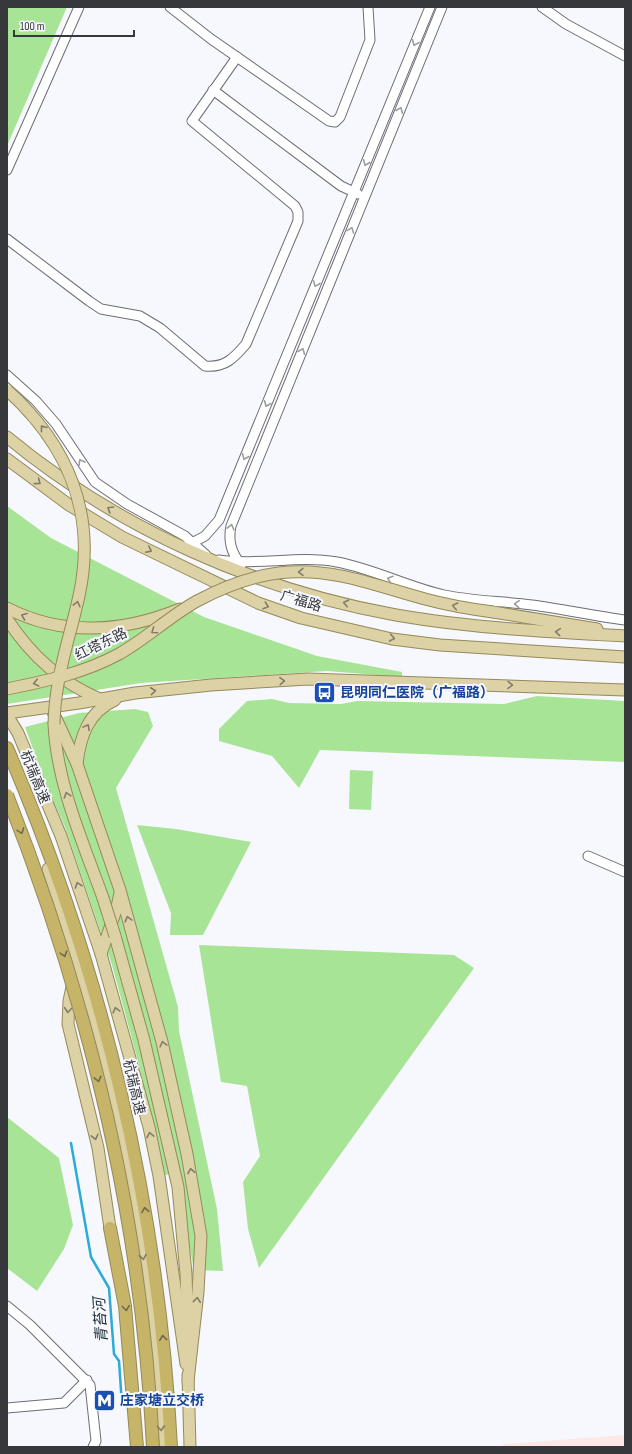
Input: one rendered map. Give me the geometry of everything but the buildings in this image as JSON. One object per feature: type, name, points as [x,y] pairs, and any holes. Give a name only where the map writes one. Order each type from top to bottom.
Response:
[{"type":"highway","name":"杭瑞高速","points":[[7,748],[38,826],[70,917],[100,1015],[121,1095],[141,1188],[156,1280],[165,1358],[171,1447]]},
{"type":"highway","points":[[7,795],[63,952],[93,1057],[112,1135],[128,1214],[138,1282],[147,1359],[153,1447]]},
{"type":"highway","points":[[110,1228],[125,1306],[137,1447]]},
{"type":"main road","points":[[7,390],[34,417],[56,446],[72,478],[80,509],[84,541],[83,574],[58,675],[54,724],[60,773],[115,936],[144,1040],[178,1188],[186,1274],[190,1447]]},
{"type":"main road","name":"广福路","points":[[7,437],[77,489],[129,520],[209,558],[308,595],[396,615],[504,628],[625,635]]},
{"type":"main road","name":"广福路","points":[[7,459],[69,505],[122,537],[258,603],[301,618],[392,639],[440,645],[625,657]]},
{"type":"main road","points":[[7,608],[47,624],[100,628],[126,626],[150,620],[242,582],[262,576],[284,573],[314,572],[353,577],[452,606],[625,635]]},
{"type":"main road","name":"红塔东路","points":[[7,689],[66,676],[104,662],[140,641],[197,601]]},
{"type":"main road","points":[[7,619],[19,637],[42,663],[84,692],[101,699]]},
{"type":"main road","points":[[188,1381],[159,1176],[149,1127],[101,954],[61,836],[18,733],[7,714],[126,695],[211,685],[308,679],[625,690]]},
{"type":"main road","points":[[77,764],[79,746],[86,727],[95,714],[105,704],[126,695]]},
{"type":"main road","points":[[50,707],[77,764],[120,890],[162,1042],[187,1154],[199,1219],[200,1260],[188,1381]]},
{"type":"main road","points":[[7,762],[33,825],[78,958],[117,1110],[145,1267],[156,1363],[162,1447]]},
{"type":"main road","points":[[101,954],[117,907],[120,890]]},
{"type":"main road","points":[[78,958],[69,1001],[68,1024],[98,1148],[110,1228]]},
{"type":"street","points":[[7,170],[79,7]]},
{"type":"street","points":[[170,7],[237,57],[329,122],[335,122],[340,117],[370,40],[368,7]]},
{"type":"street","points":[[180,545],[193,544],[205,536],[219,520],[430,7]]},
{"type":"street","points":[[257,577],[240,563],[233,554],[230,545],[231,526],[442,7]]},
{"type":"street","points":[[542,7],[566,24],[625,56]]},
{"type":"street","points":[[7,239],[100,309],[140,316],[160,328],[205,366],[214,367],[224,365],[233,360],[246,344],[298,221],[298,212],[295,206],[192,121],[237,57]]},
{"type":"street","points":[[213,90],[341,186],[364,196]]},
{"type":"street","points":[[330,251],[341,255]]},
{"type":"street","points":[[7,375],[36,401],[56,424],[95,482],[127,504],[184,536],[209,558],[240,563],[281,559],[338,562],[443,595],[467,599],[533,605],[625,620]]},
{"type":"street","points":[[260,421],[272,426]]},
{"type":"street","points":[[588,856],[625,872]]},
{"type":"street","points":[[7,1306],[30,1325],[90,1385],[96,1441],[93,1447]]},
{"type":"street","points":[[7,1408],[64,1403],[86,1380]]},
{"type":"shaded area","points":[[625,1435],[625,1447],[503,1447],[503,1444]]},
{"type":"green space","points":[[7,7],[67,7],[7,146]]},
{"type":"green space","points":[[7,506],[51,538],[204,617],[317,656],[402,672],[402,677],[327,671],[141,683],[7,704]]},
{"type":"green space","points":[[537,696],[625,701],[625,762],[320,750],[299,788],[272,756],[219,741],[219,729],[247,701],[272,699],[289,703],[341,704],[357,701],[504,704]]},
{"type":"green space","points":[[135,709],[148,712],[153,726],[116,788],[178,1007],[179,1031],[217,1209],[223,1271],[194,1270],[176,1173],[165,1175],[139,1065],[112,965],[65,827],[45,782],[25,727],[79,713]]},
{"type":"green space","points":[[350,770],[373,771],[371,810],[349,809]]},
{"type":"green space","points":[[137,825],[176,829],[251,842],[203,935],[170,935],[171,913]]},
{"type":"green space","points":[[199,945],[454,955],[474,968],[259,1268],[248,1229],[243,1182],[260,1156],[247,1086],[221,1082]]},
{"type":"green space","points":[[7,1117],[59,1158],[73,1225],[64,1249],[37,1291],[7,1268]]},
{"type":"waterway","name":"青苔河","points":[[71,1143],[91,1257],[109,1288],[114,1354],[119,1361],[122,1405]]},
{"type":"place","name":"昆明同仁医院（广福路）","points":[[325,692]]},
{"type":"place","name":"庄家塘立交桥","points":[[105,1400]]}]
